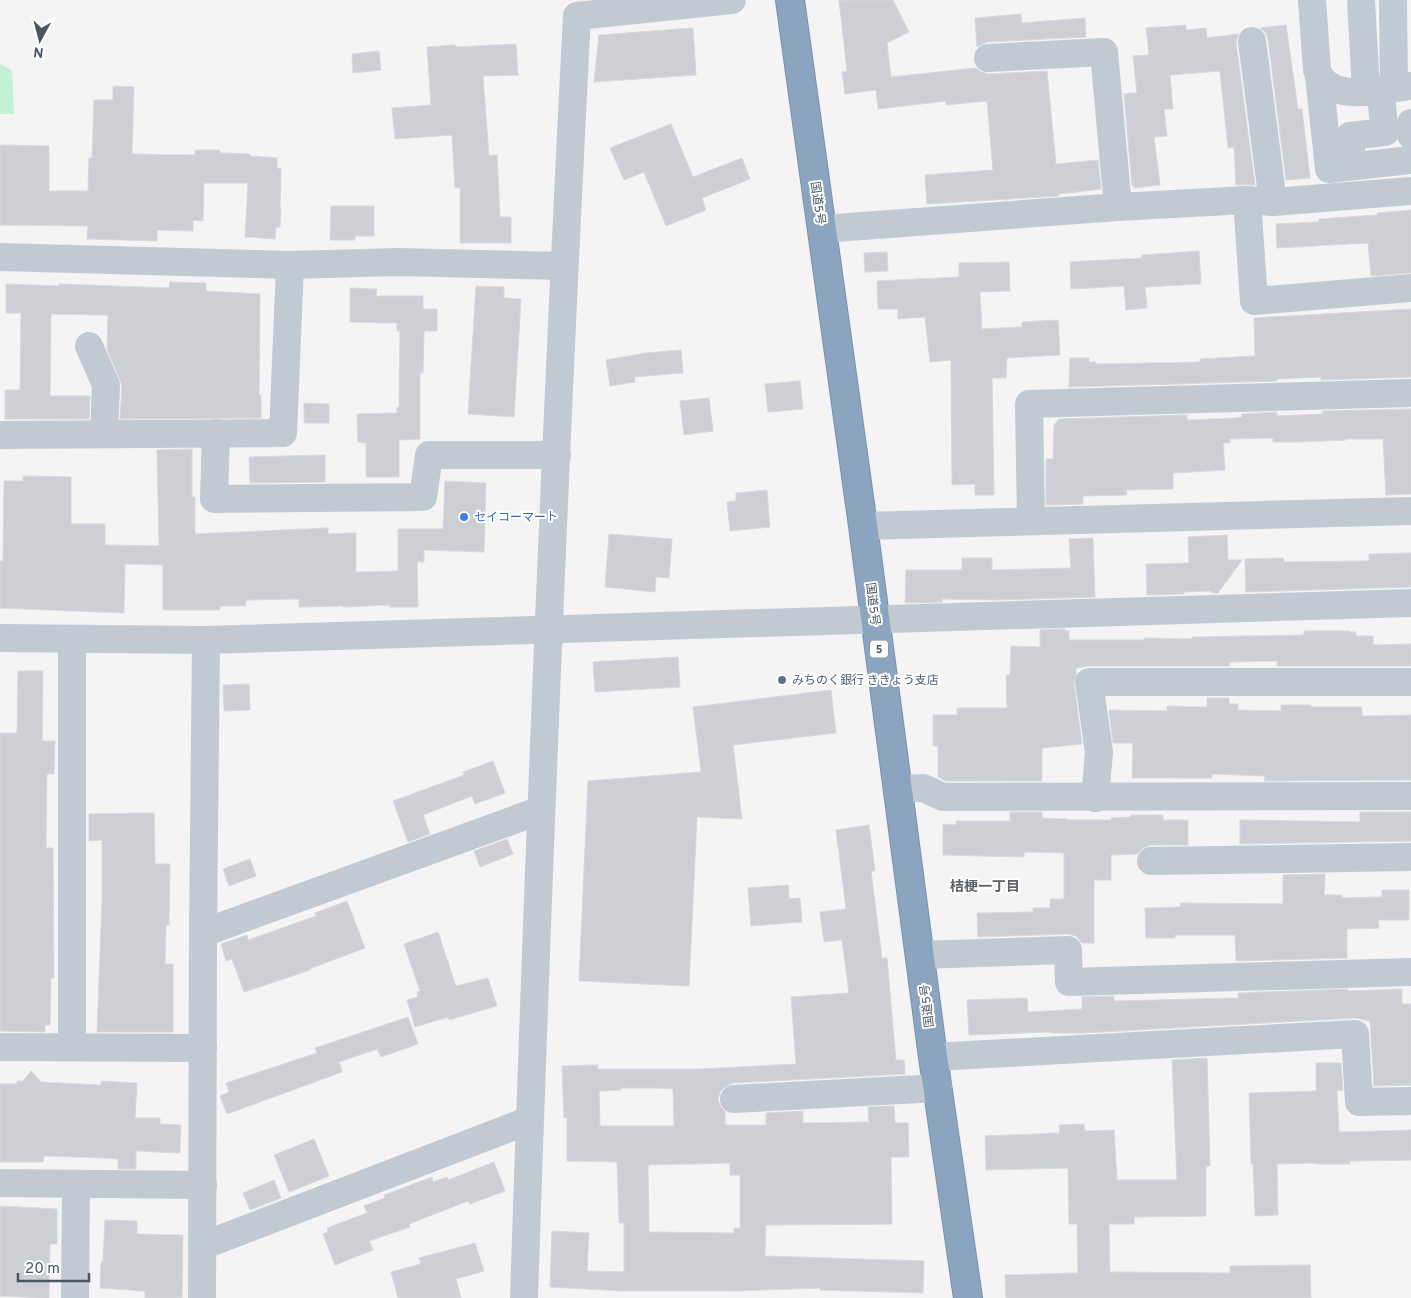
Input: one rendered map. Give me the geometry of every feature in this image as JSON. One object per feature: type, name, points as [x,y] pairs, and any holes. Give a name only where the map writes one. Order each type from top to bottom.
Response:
[{"type":"highway","name":"国道5号","points":[[790,0],[863,526],[933,1057],[968,1298]]},
{"type":"street","points":[[524,1298],[541,810],[564,266],[577,16],[732,0]]},
{"type":"street","points":[[1312,0],[1317,70],[1329,169],[1411,160]]},
{"type":"street","points":[[1361,0],[1351,27],[1388,89]]},
{"type":"street","points":[[1352,166],[1350,136],[1385,132],[1393,0]]},
{"type":"street","points":[[1252,41],[1260,201],[1254,301],[1411,288]]},
{"type":"street","points":[[988,58],[1104,52],[1118,207]]},
{"type":"street","points":[[1319,76],[1329,86],[1341,92],[1388,89]]},
{"type":"street","points":[[1411,123],[1411,136]]},
{"type":"street","points":[[822,229],[1118,207],[1260,201],[1411,191]]},
{"type":"street","points":[[0,257],[290,265],[398,262],[564,266]]},
{"type":"street","points":[[0,435],[283,433],[290,265]]},
{"type":"street","points":[[89,346],[106,384],[104,434]]},
{"type":"street","points":[[1031,521],[1029,404],[1411,393]]},
{"type":"street","points":[[216,433],[214,498],[423,497],[429,455],[556,455]]},
{"type":"street","points":[[863,526],[1411,511]]},
{"type":"street","points":[[0,638],[206,640],[1411,603]]},
{"type":"street","points":[[72,639],[72,1047]]},
{"type":"street","points":[[202,1298],[202,933],[206,640]]},
{"type":"street","points":[[1094,798],[1099,752],[1089,682],[1411,682]]},
{"type":"street","points":[[898,789],[923,788],[943,797],[1411,796]]},
{"type":"street","points":[[202,933],[541,810]]},
{"type":"street","points":[[1151,861],[1411,857]]},
{"type":"street","points":[[921,955],[1068,950],[1069,982],[1411,972]]},
{"type":"street","points":[[933,1057],[1354,1034],[1359,1102],[1411,1101]]},
{"type":"street","points":[[0,1047],[203,1048]]},
{"type":"street","points":[[734,1099],[938,1088]]},
{"type":"street","points":[[202,1246],[530,1120]]},
{"type":"street","points":[[0,1183],[203,1185]]},
{"type":"street","points":[[75,1298],[76,1184]]},
{"type":"green space","points":[[0,64],[12,70],[14,114],[0,114]]},
{"type":"building","points":[[839,0],[893,0],[909,32],[887,43],[891,77],[976,68],[981,72],[989,74],[1047,71],[1056,164],[1098,160],[1101,189],[1059,194],[1059,196],[927,204],[925,175],[993,170],[987,101],[946,105],[946,101],[878,109],[876,90],[845,94],[842,72],[847,71]]},
{"type":"building","points":[[1021,14],[1022,23],[1085,18],[1086,37],[987,42],[977,47],[975,18]]},
{"type":"building","points":[[1186,25],[1186,30],[1206,28],[1207,38],[1238,34],[1236,43],[1255,185],[1236,185],[1234,147],[1228,148],[1220,71],[1170,75],[1173,109],[1164,109],[1167,136],[1154,137],[1160,185],[1134,188],[1134,185],[1132,186],[1124,94],[1137,93],[1133,56],[1149,55],[1146,28]]},
{"type":"building","points":[[1286,25],[1298,109],[1302,109],[1310,178],[1286,180],[1268,39],[1265,32],[1260,28]]},
{"type":"building","points":[[693,28],[696,75],[594,82],[599,35]]},
{"type":"building","points":[[516,44],[518,75],[483,76],[489,156],[497,155],[500,217],[511,217],[511,243],[460,243],[460,188],[455,188],[452,135],[395,139],[392,108],[431,105],[427,47]]},
{"type":"building","points":[[379,51],[381,70],[353,73],[352,54]]},
{"type":"building","points":[[113,86],[134,87],[132,154],[195,155],[195,150],[220,150],[220,153],[250,154],[250,156],[277,158],[277,168],[281,169],[281,209],[280,227],[276,227],[275,239],[245,237],[248,183],[204,183],[203,221],[193,220],[193,231],[157,230],[157,241],[87,239],[88,226],[0,225],[0,145],[49,146],[49,191],[88,191],[89,158],[92,158],[94,100],[113,100]]},
{"type":"building","points":[[671,124],[693,177],[742,158],[750,179],[702,198],[706,210],[666,226],[644,172],[624,180],[610,148]]},
{"type":"building","points":[[331,206],[374,206],[374,236],[355,236],[355,240],[330,240]]},
{"type":"building","points":[[1411,210],[1411,273],[1371,276],[1368,243],[1277,248],[1276,224],[1319,222],[1319,219],[1377,215],[1377,213]]},
{"type":"building","points":[[1199,251],[1201,284],[1145,287],[1147,308],[1126,310],[1124,286],[1071,289],[1070,262],[1142,258],[1142,255]]},
{"type":"building","points":[[887,252],[888,271],[865,272],[864,253]]},
{"type":"building","points":[[1009,262],[1010,291],[980,292],[982,329],[1022,327],[1022,322],[1058,320],[1060,355],[1007,358],[1006,378],[992,378],[994,495],[975,495],[975,484],[952,485],[951,360],[930,362],[925,317],[898,319],[898,309],[878,309],[877,281],[959,277],[959,263]]},
{"type":"building","points":[[170,282],[206,283],[206,291],[260,294],[259,395],[261,395],[261,418],[120,419],[122,385],[107,349],[108,315],[51,314],[50,396],[90,396],[89,419],[5,419],[5,390],[20,390],[21,313],[6,313],[6,284],[169,288]]},
{"type":"building","points":[[476,286],[504,287],[504,298],[521,299],[514,417],[468,414]]},
{"type":"building","points":[[350,288],[377,289],[376,296],[423,296],[423,309],[437,309],[437,331],[424,331],[423,373],[420,373],[420,439],[399,440],[399,477],[366,477],[366,443],[358,442],[357,414],[397,413],[397,407],[399,407],[400,331],[397,331],[397,323],[350,322]]},
{"type":"building","points":[[1411,309],[1411,377],[1321,380],[1321,377],[1277,379],[1277,381],[1069,387],[1070,358],[1089,358],[1089,362],[1096,362],[1096,364],[1200,362],[1200,359],[1255,356],[1254,318]]},
{"type":"building","points":[[681,350],[683,373],[634,377],[635,382],[610,386],[606,360],[646,353]]},
{"type":"building","points":[[800,381],[803,409],[768,412],[765,384]]},
{"type":"building","points":[[709,398],[713,431],[684,435],[680,401]]},
{"type":"building","points":[[304,403],[329,404],[329,423],[304,423]]},
{"type":"building","points":[[1411,409],[1411,494],[1386,495],[1383,439],[1273,442],[1273,438],[1229,439],[1230,443],[1223,443],[1225,470],[1173,473],[1173,489],[1126,490],[1127,495],[1083,496],[1083,504],[1046,505],[1046,459],[1053,459],[1054,425],[1059,419],[1187,415],[1187,420],[1233,418],[1242,417],[1242,414],[1277,412],[1277,416],[1323,414],[1322,411]]},
{"type":"building","points":[[192,449],[192,497],[195,497],[195,534],[328,528],[328,534],[356,533],[356,572],[398,571],[398,529],[443,529],[445,481],[486,483],[484,552],[424,550],[424,562],[417,562],[418,607],[390,607],[390,605],[299,607],[299,599],[246,600],[246,606],[220,606],[220,610],[163,610],[163,565],[125,564],[124,613],[0,608],[0,561],[3,561],[4,481],[23,481],[23,476],[71,477],[71,524],[105,524],[105,545],[159,546],[157,450]]},
{"type":"building","points":[[325,455],[325,482],[250,483],[249,457]]},
{"type":"building","points":[[767,490],[770,527],[730,531],[727,502],[736,501],[736,493]]},
{"type":"building","points":[[609,534],[672,539],[669,578],[656,577],[655,592],[605,587]]},
{"type":"building","points":[[1227,535],[1228,560],[1242,560],[1218,593],[1210,591],[1147,595],[1146,564],[1189,563],[1188,537]]},
{"type":"building","points":[[1093,538],[1095,597],[997,600],[942,599],[942,602],[905,603],[906,570],[962,570],[962,558],[992,558],[992,570],[1071,568],[1069,539]]},
{"type":"building","points":[[1411,553],[1411,587],[1246,592],[1245,559],[1283,558],[1284,562],[1369,561],[1369,554]]},
{"type":"building","points":[[1065,629],[1065,631],[1069,631],[1069,640],[1192,639],[1192,637],[1304,635],[1304,631],[1349,631],[1356,632],[1356,636],[1373,636],[1373,645],[1411,644],[1411,666],[1277,666],[1277,661],[1230,662],[1229,666],[1089,666],[1076,668],[1074,684],[1082,744],[1042,748],[1042,781],[946,781],[938,777],[938,746],[933,746],[933,715],[957,715],[957,708],[1007,708],[1006,675],[1010,675],[1011,646],[1040,647],[1040,630]]},
{"type":"building","points":[[678,657],[680,687],[595,692],[593,662]]},
{"type":"building","points":[[18,671],[43,671],[42,741],[55,741],[54,774],[47,774],[46,848],[53,848],[54,978],[51,978],[50,1025],[45,1025],[45,1032],[0,1031],[0,733],[17,733]]},
{"type":"building","points":[[249,684],[250,710],[224,711],[223,685]]},
{"type":"building","points":[[831,690],[836,733],[733,745],[742,819],[697,817],[689,986],[579,981],[588,781],[701,772],[693,707]]},
{"type":"building","points":[[1207,698],[1229,698],[1229,704],[1238,704],[1238,710],[1281,711],[1281,705],[1311,705],[1311,707],[1362,707],[1362,716],[1411,715],[1411,780],[1264,781],[1265,776],[1212,774],[1212,778],[1132,778],[1133,743],[1113,743],[1109,710],[1167,711],[1167,706],[1207,707]]},
{"type":"building","points":[[493,761],[505,793],[475,804],[472,796],[423,815],[430,834],[408,842],[393,801],[464,775],[463,772]]},
{"type":"building","points":[[1010,812],[1042,812],[1042,818],[1067,820],[1111,820],[1111,818],[1131,817],[1131,815],[1163,815],[1163,820],[1188,820],[1188,845],[1151,845],[1143,848],[1137,854],[1111,855],[1111,880],[1094,880],[1094,943],[1082,943],[1076,936],[1067,934],[978,937],[977,913],[1033,912],[1033,908],[1050,908],[1050,899],[1064,899],[1064,853],[1024,852],[1024,857],[943,855],[943,824],[956,825],[956,821],[1010,821]]},
{"type":"building","points":[[1360,812],[1411,812],[1411,841],[1240,844],[1240,820],[1360,822]]},
{"type":"building","points":[[154,813],[155,864],[170,864],[169,925],[166,925],[165,964],[173,964],[173,1032],[97,1032],[102,902],[102,840],[89,841],[89,814]]},
{"type":"building","points":[[869,825],[875,871],[871,871],[882,958],[887,958],[896,1060],[904,1060],[905,1074],[733,1083],[726,1086],[720,1092],[718,1100],[725,1111],[725,1125],[766,1125],[766,1113],[803,1111],[803,1123],[869,1122],[868,1107],[894,1106],[895,1123],[908,1123],[909,1157],[891,1157],[892,1224],[766,1225],[765,1256],[924,1261],[923,1293],[820,1290],[820,1288],[732,1291],[624,1291],[550,1287],[552,1231],[589,1233],[587,1271],[624,1272],[624,1223],[619,1223],[617,1162],[567,1161],[567,1117],[564,1118],[562,1066],[598,1065],[598,1069],[699,1069],[796,1064],[791,997],[849,993],[842,940],[824,942],[820,912],[846,909],[836,830]],"holes":[[[621,1088],[673,1089],[674,1126],[600,1126],[599,1091],[621,1090]],[[730,1163],[730,1175],[740,1175],[740,1228],[734,1228],[734,1233],[649,1232],[648,1165]]]},
{"type":"building","points":[[507,839],[513,854],[480,867],[474,851]]},
{"type":"building","points":[[250,859],[256,876],[229,886],[223,869]]},
{"type":"building","points":[[1325,874],[1324,895],[1342,895],[1342,898],[1382,897],[1382,890],[1409,890],[1409,920],[1378,920],[1379,928],[1347,929],[1347,958],[1236,961],[1235,935],[1175,935],[1175,938],[1146,938],[1145,908],[1180,907],[1180,903],[1283,904],[1283,875]]},
{"type":"building","points":[[788,885],[789,899],[800,898],[802,922],[751,926],[748,888]]},
{"type":"building","points":[[347,901],[365,948],[310,970],[244,992],[232,959],[226,961],[221,944],[247,935],[248,940],[316,916],[315,913]]},
{"type":"building","points":[[438,932],[456,986],[488,978],[497,1006],[449,1020],[448,1017],[415,1027],[407,1000],[418,997],[417,992],[420,991],[404,944]]},
{"type":"building","points":[[1348,989],[1348,991],[1402,989],[1402,1004],[1411,1004],[1411,1085],[1374,1086],[1370,1021],[1355,1018],[1083,1033],[1051,1032],[969,1035],[967,1000],[1027,998],[1028,1012],[1082,1009],[1082,997],[1114,996],[1114,1001],[1238,998],[1238,993]]},
{"type":"building","points":[[408,1017],[418,1044],[381,1057],[377,1049],[339,1062],[342,1072],[227,1114],[220,1096],[229,1092],[226,1083],[317,1053],[315,1048]]},
{"type":"building","points":[[1207,1058],[1210,1166],[1206,1166],[1206,1216],[1134,1217],[1134,1224],[1109,1224],[1110,1272],[1230,1273],[1230,1266],[1310,1265],[1311,1298],[1006,1298],[1005,1275],[1078,1273],[1077,1224],[1069,1224],[1068,1168],[986,1170],[985,1136],[1060,1133],[1059,1125],[1084,1124],[1085,1131],[1114,1130],[1117,1180],[1177,1180],[1172,1060]]},
{"type":"building","points":[[1316,1063],[1341,1063],[1343,1090],[1337,1091],[1339,1132],[1411,1130],[1411,1160],[1350,1161],[1350,1164],[1277,1164],[1278,1215],[1255,1216],[1249,1093],[1316,1091]]},
{"type":"building","points":[[31,1071],[41,1082],[101,1085],[101,1081],[137,1083],[135,1118],[160,1118],[160,1124],[181,1125],[180,1153],[136,1151],[136,1169],[118,1169],[118,1159],[103,1158],[44,1156],[43,1162],[0,1162],[0,1084],[17,1084],[17,1081],[23,1081]]},
{"type":"building","points":[[314,1139],[329,1176],[289,1192],[274,1155]]},
{"type":"building","points":[[494,1162],[505,1191],[470,1204],[468,1201],[409,1224],[410,1227],[369,1241],[373,1250],[335,1265],[323,1234],[328,1232],[327,1228],[367,1213],[364,1206],[385,1198],[384,1195],[432,1177],[433,1182],[447,1177],[448,1180]]},
{"type":"building","points":[[274,1180],[281,1198],[250,1210],[243,1193]]},
{"type":"building","points":[[0,1206],[57,1209],[57,1244],[50,1244],[49,1298],[0,1296]]},
{"type":"building","points":[[105,1220],[137,1221],[137,1234],[183,1235],[182,1298],[145,1298],[145,1291],[100,1288]]},
{"type":"building","points":[[475,1243],[484,1271],[456,1279],[461,1298],[398,1298],[391,1272],[421,1264],[419,1258]]},
{"type":"place","name":"セイコーマート","points":[[464,517]]},
{"type":"place","name":"みちのく銀行 ききょう支店","points":[[782,680]]},
{"type":"district","name":"桔梗一丁目","points":[[985,886]]}]
